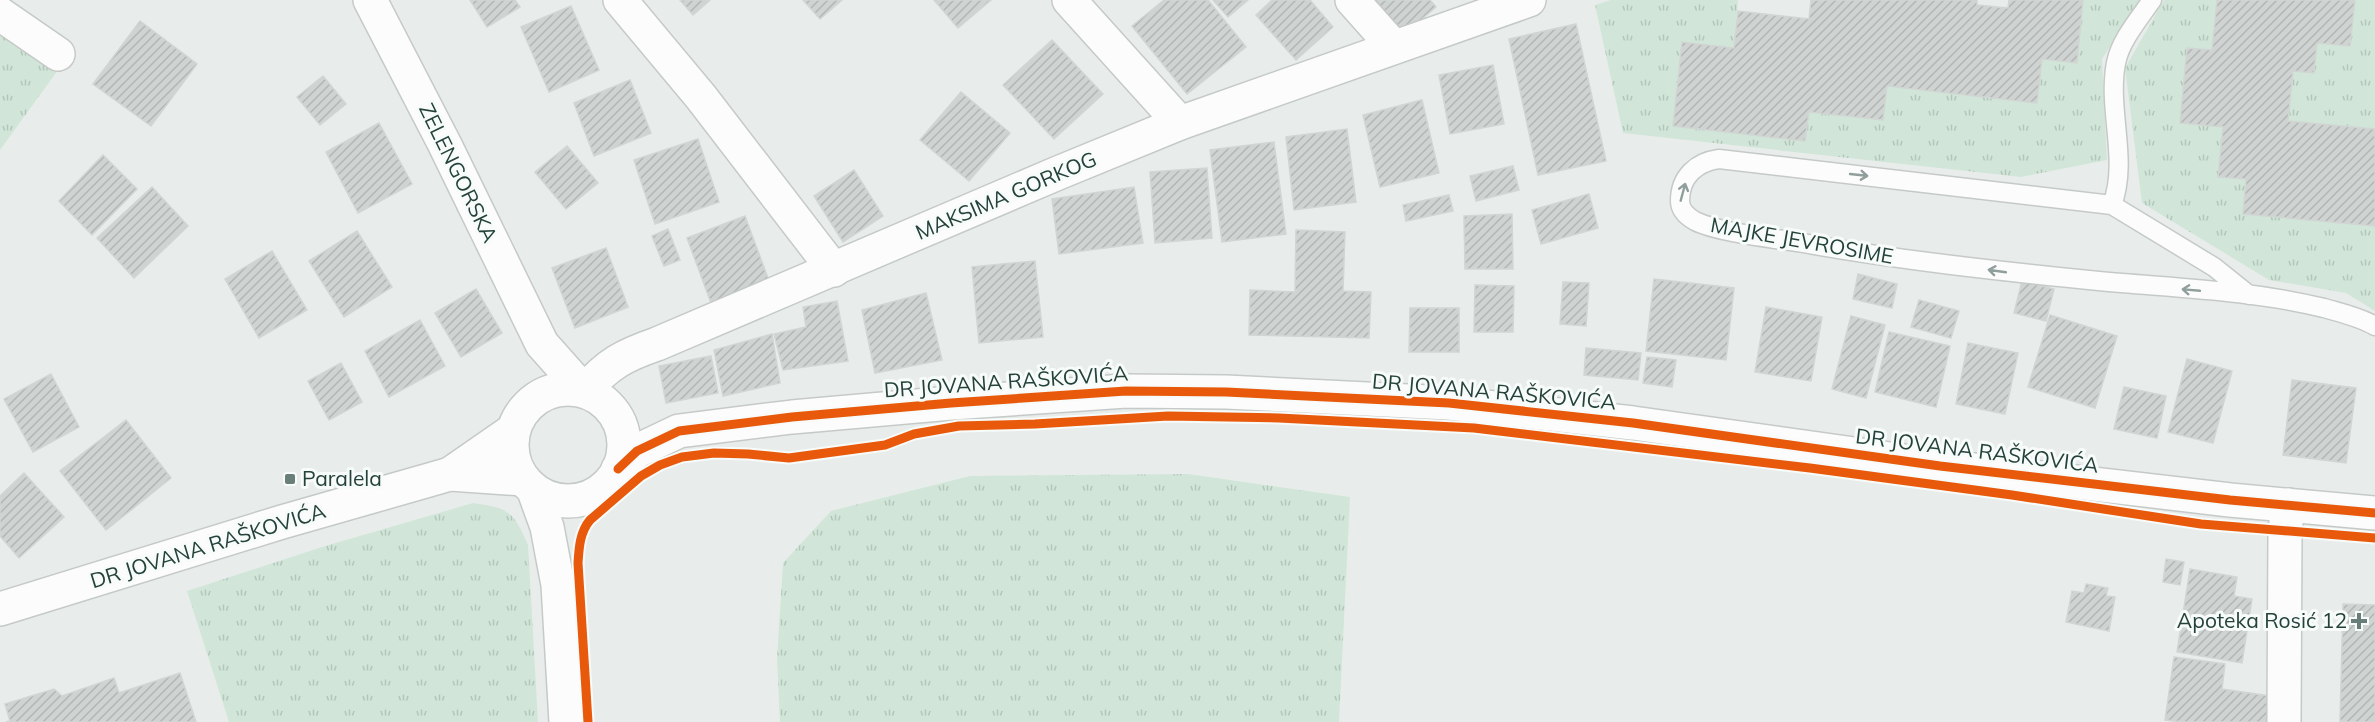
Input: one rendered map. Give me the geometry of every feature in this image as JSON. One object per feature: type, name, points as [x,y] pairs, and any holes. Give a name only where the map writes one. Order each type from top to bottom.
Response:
[{"type":"street","name":"ZELENGORSKA","points":[[370,0],[445,145],[545,348],[584,391]]},
{"type":"street","points":[[620,0],[715,114],[834,270]]},
{"type":"street","points":[[1068,0],[1180,123]]},
{"type":"street","points":[[1352,0],[1393,46]]},
{"type":"street","name":"MAKSIMA GORKOG","points":[[584,391],[607,367],[620,359],[834,270],[1047,177],[1180,123],[1393,46],[1529,0]]},
{"type":"street","points":[[0,14],[58,54]]},
{"type":"street","points":[[539,396],[545,348]]},
{"type":"street","points":[[529,485],[556,500],[580,500],[596,494],[609,483],[618,469],[624,442],[620,422],[612,409],[601,399],[584,391],[562,388],[539,396],[527,405],[512,431],[511,448],[515,465],[529,485],[547,527],[558,585],[566,722]]},
{"type":"street","name":"DR JOVANA RAŠKOVIĆA","points":[[612,409],[632,421],[679,430],[845,412],[1126,391],[1332,396],[1449,403],[1633,423],[1940,466],[2229,500],[2375,513]]},
{"type":"street","name":"DR JOVANA RAŠKOVIĆA","points":[[618,469],[637,451],[679,430]]},
{"type":"street","name":"DR JOVANA RAŠKOVIĆA","points":[[0,609],[282,522],[450,474],[512,431]]},
{"type":"street","name":"DR JOVANA RAŠKOVIĆA","points":[[450,474],[529,485]]},
{"type":"street","points":[[558,585],[566,538],[580,500]]},
{"type":"street","points":[[2284,722],[2285,531],[2288,505]]},
{"type":"lane","points":[[2112,205],[2118,191],[2119,170],[2114,114],[2116,61],[2127,38],[2152,0]]},
{"type":"lane","name":"MAJKE JEVROSIME","points":[[2249,295],[2214,267],[2112,205],[1719,159],[1705,161],[1693,168],[1682,187],[1680,203],[1686,216],[1698,222],[1818,246],[2006,272],[2249,295],[2302,303],[2343,313],[2375,326]]},
{"type":"green space","points":[[1611,0],[1738,0],[1734,48],[1682,42],[1673,126],[1805,141],[1809,112],[1887,86],[2037,103],[2042,59],[2077,63],[2083,0],[2140,0],[2102,59],[2107,160],[2021,177],[1623,133],[1595,5]]},
{"type":"green space","points":[[2164,0],[2217,0],[2212,50],[2187,48],[2180,123],[2223,127],[2218,177],[2246,179],[2243,213],[2375,226],[2375,311],[2346,293],[2269,280],[2142,203],[2125,68]]},
{"type":"green space","points":[[2355,0],[2375,0],[2375,129],[2288,121],[2293,71],[2317,43],[2350,46]]},
{"type":"green space","points":[[0,22],[61,66],[0,150]]},
{"type":"green space","points":[[1188,474],[1350,497],[1339,722],[780,722],[777,658],[783,563],[831,511],[970,476]]},
{"type":"green space","points":[[473,503],[495,507],[508,513],[518,525],[528,545],[538,722],[229,722],[187,591],[322,547]]},
{"type":"building","points":[[470,0],[515,0],[520,7],[487,27]]},
{"type":"building","points":[[680,0],[710,0],[693,15]]},
{"type":"building","points":[[803,0],[842,0],[820,19]]},
{"type":"building","points":[[934,0],[991,0],[958,28]]},
{"type":"building","points":[[1164,0],[1208,0],[1246,47],[1187,94],[1132,26]]},
{"type":"building","points":[[1213,0],[1248,0],[1228,17]]},
{"type":"building","points":[[1272,0],[1310,0],[1333,27],[1296,60],[1256,15]]},
{"type":"building","points":[[1373,0],[1430,0],[1436,7],[1403,35]]},
{"type":"building","points":[[1811,0],[1977,0],[1977,5],[2008,8],[2009,0],[2083,0],[2077,63],[2042,59],[2037,103],[1887,86],[1883,120],[1809,112],[1805,141],[1673,126],[1682,42],[1734,48],[1738,11],[1809,19]]},
{"type":"building","points":[[2217,0],[2355,0],[2350,46],[2317,43],[2314,73],[2293,71],[2288,121],[2375,129],[2375,226],[2243,214],[2246,179],[2218,177],[2223,127],[2180,123],[2187,48],[2212,50]]},
{"type":"building","points":[[571,6],[599,70],[549,92],[521,27]]},
{"type":"building","points":[[140,21],[197,64],[151,126],[93,84]]},
{"type":"building","points":[[1576,24],[1606,161],[1538,175],[1509,39]]},
{"type":"building","points":[[1052,40],[1103,94],[1054,139],[1003,85]]},
{"type":"building","points":[[1493,65],[1504,124],[1450,134],[1439,75]]},
{"type":"building","points":[[323,76],[346,104],[320,125],[297,97]]},
{"type":"building","points":[[630,80],[651,133],[594,156],[574,103]]},
{"type":"building","points":[[961,92],[1010,133],[969,181],[920,140]]},
{"type":"building","points":[[1422,100],[1439,173],[1380,187],[1363,115]]},
{"type":"building","points":[[379,123],[412,184],[358,213],[326,152]]},
{"type":"building","points":[[1347,129],[1356,202],[1294,210],[1286,137]]},
{"type":"building","points":[[698,139],[719,202],[655,224],[634,160]]},
{"type":"building","points":[[1274,142],[1286,234],[1222,242],[1210,150]]},
{"type":"building","points":[[567,146],[598,183],[566,209],[535,172]]},
{"type":"building","points":[[103,155],[137,189],[92,235],[59,201]]},
{"type":"building","points":[[1513,166],[1519,190],[1476,201],[1470,176]]},
{"type":"building","points":[[1207,168],[1212,238],[1155,243],[1150,172]]},
{"type":"building","points":[[854,170],[883,216],[843,242],[814,196]]},
{"type":"building","points":[[152,187],[188,226],[134,278],[97,238]]},
{"type":"building","points":[[1134,187],[1143,243],[1059,254],[1052,199]]},
{"type":"building","points":[[1589,194],[1598,228],[1541,244],[1532,210]]},
{"type":"building","points":[[1449,195],[1453,211],[1406,221],[1403,205]]},
{"type":"building","points":[[1512,214],[1513,269],[1465,269],[1464,216]]},
{"type":"building","points":[[745,216],[772,289],[714,311],[687,238]]},
{"type":"building","points":[[668,229],[680,260],[664,266],[652,236]]},
{"type":"building","points":[[1296,230],[1345,232],[1343,291],[1371,292],[1369,338],[1249,335],[1250,290],[1295,292]]},
{"type":"building","points":[[357,231],[392,287],[344,317],[309,261]]},
{"type":"building","points":[[606,248],[628,307],[575,328],[552,268]]},
{"type":"building","points":[[272,251],[307,310],[259,338],[225,279]]},
{"type":"building","points":[[1035,261],[1043,337],[979,343],[972,267]]},
{"type":"building","points":[[1858,274],[1897,284],[1892,308],[1853,299]]},
{"type":"building","points":[[1654,279],[1734,288],[1726,360],[1646,351]]},
{"type":"building","points":[[2022,281],[2054,289],[2046,321],[2014,313]]},
{"type":"building","points":[[1563,282],[1589,283],[1586,326],[1560,324]]},
{"type":"building","points":[[1475,285],[1514,286],[1513,332],[1474,332]]},
{"type":"building","points":[[476,289],[502,333],[461,357],[435,313]]},
{"type":"building","points":[[926,293],[942,360],[875,373],[862,310]]},
{"type":"building","points":[[1919,300],[1959,311],[1951,338],[1911,327]]},
{"type":"building","points":[[837,301],[848,361],[783,370],[774,334],[806,327],[803,307]]},
{"type":"building","points":[[1766,307],[1822,317],[1811,381],[1755,372]]},
{"type":"building","points":[[1410,308],[1459,308],[1459,352],[1409,352]]},
{"type":"building","points":[[2050,315],[2117,336],[2095,408],[2028,387]]},
{"type":"building","points":[[1851,316],[1885,325],[1866,398],[1832,389]]},
{"type":"building","points":[[420,320],[445,366],[389,397],[365,351]]},
{"type":"building","points":[[1889,332],[1950,346],[1936,407],[1875,392]]},
{"type":"building","points":[[772,334],[780,383],[723,396],[714,350]]},
{"type":"building","points":[[1968,343],[2018,353],[2005,414],[1956,404]]},
{"type":"building","points":[[1586,348],[1641,353],[1638,380],[1584,375]]},
{"type":"building","points":[[711,356],[718,393],[666,403],[659,366]]},
{"type":"building","points":[[1647,357],[1676,360],[1672,387],[1643,383]]},
{"type":"building","points":[[2187,359],[2232,371],[2213,443],[2168,432]]},
{"type":"building","points":[[341,363],[362,402],[329,420],[308,381]]},
{"type":"building","points":[[51,374],[79,427],[33,452],[4,399]]},
{"type":"building","points":[[2292,380],[2356,388],[2346,463],[2283,455]]},
{"type":"building","points":[[2124,387],[2166,396],[2157,438],[2114,429]]},
{"type":"building","points":[[126,420],[171,478],[106,530],[60,471]]},
{"type":"building","points":[[24,473],[64,517],[19,558],[0,536],[0,496]]},
{"type":"building","points":[[2166,559],[2184,562],[2180,585],[2163,582]]},
{"type":"building","points":[[2190,569],[2237,577],[2234,596],[2252,599],[2242,663],[2177,652]]},
{"type":"building","points":[[2086,584],[2108,588],[2106,596],[2115,597],[2109,631],[2066,622],[2072,591],[2084,593]]},
{"type":"building","points":[[2343,604],[2375,605],[2375,722],[2340,722]]},
{"type":"building","points":[[2174,657],[2225,664],[2222,689],[2270,696],[2266,722],[2165,720]]},
{"type":"building","points":[[180,673],[196,722],[6,722],[10,721],[5,704],[54,689],[62,696],[114,678],[119,693]]},
{"type":"cycle path","points":[[618,469],[637,451],[679,431],[792,417],[951,403],[1126,391],[1226,392],[1449,403],[1633,423],[1940,466],[2230,500],[2375,513]]},
{"type":"cycle path","points":[[588,722],[578,563],[581,540],[590,520],[641,476],[660,465],[682,457],[714,453],[789,458],[885,445],[914,434],[959,426],[1168,416],[1279,418],[1474,428],[1810,468],[2012,495],[2201,524],[2375,538]]},
{"type":"place","name":"Paralela","points":[[290,479]]},
{"type":"place","name":"Apoteka Rosić 12","points":[[2359,621]]}]
